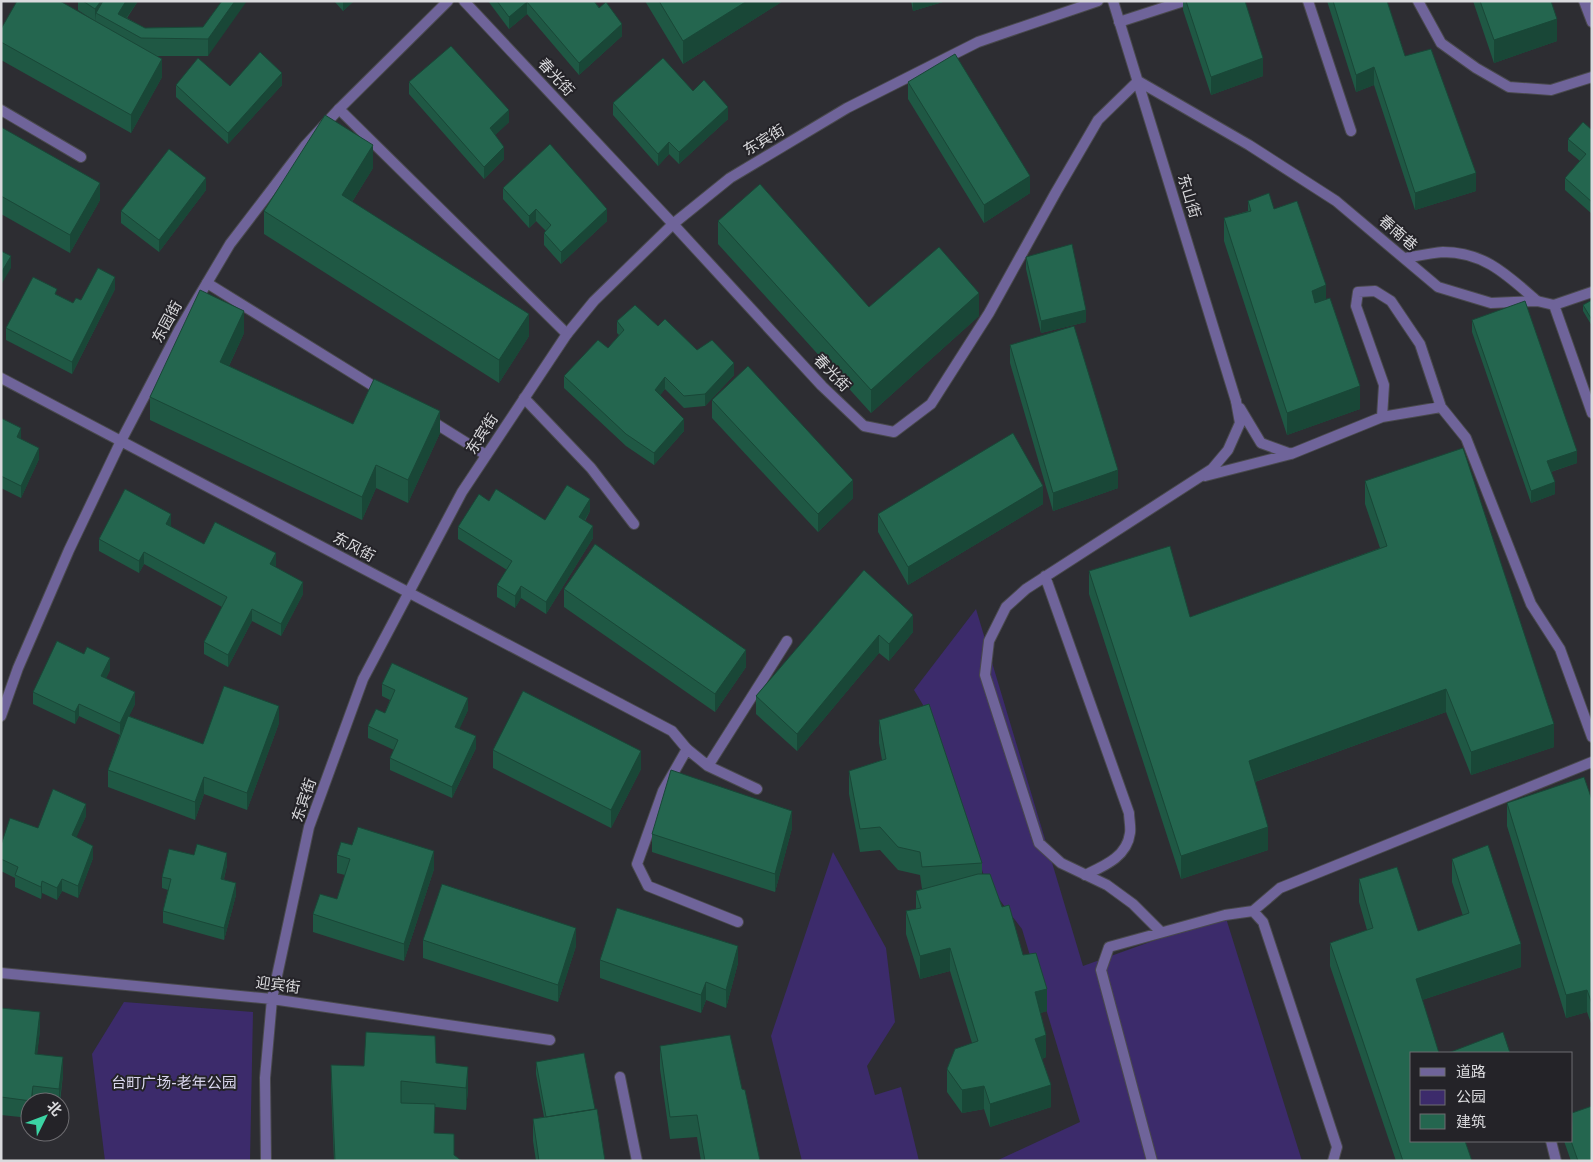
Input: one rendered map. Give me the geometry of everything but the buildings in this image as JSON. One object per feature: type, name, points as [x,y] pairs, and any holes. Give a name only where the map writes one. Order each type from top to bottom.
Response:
[{"type":"street","name":"东园街","points":[[1,716],[18,668],[69,550],[121,441],[179,330],[235,237],[305,146],[339,109],[448,1]]},
{"type":"street","name":"春光街","points":[[464,1],[822,386],[864,426],[894,432],[932,404],[990,313],[1098,120],[1138,81]]},
{"type":"street","name":"东宾街","points":[[266,1161],[265,1078],[272,999],[309,827],[363,679],[462,492],[567,334],[594,300],[673,224],[730,178],[847,108],[978,42],[1098,1]]},
{"type":"street","name":"东山街","points":[[1112,1],[1236,401]]},
{"type":"street","points":[[1119,22],[1184,1]]},
{"type":"street","points":[[1308,1],[1351,131]]},
{"type":"street","points":[[1418,1],[1441,43],[1476,68],[1509,87],[1551,90],[1592,77]]},
{"type":"street","points":[[1584,1],[1592,22]]},
{"type":"street","name":"春南巷","points":[[1138,81],[1249,145],[1336,201],[1438,287],[1490,302],[1537,301],[1554,305]]},
{"type":"street","points":[[339,109],[567,334]]},
{"type":"street","points":[[1,110],[81,157]]},
{"type":"street","points":[[1404,258],[1442,252],[1472,255],[1503,272],[1537,301]]},
{"type":"street","points":[[207,283],[393,398]]},
{"type":"street","points":[[1382,417],[1384,385],[1356,306],[1358,292],[1374,291],[1391,301],[1420,344],[1441,407],[1466,438],[1531,604],[1560,649],[1592,737]]},
{"type":"street","points":[[1592,292],[1554,305],[1592,413]]},
{"type":"street","name":"东风街","points":[[1,378],[672,731],[687,749],[708,766],[757,789]]},
{"type":"street","points":[[524,398],[591,468],[634,524]]},
{"type":"street","points":[[1236,401],[1261,443],[1291,454]]},
{"type":"street","points":[[1161,932],[1133,904],[1114,890],[1060,864],[1039,843],[985,675],[989,641],[1006,607],[1026,588],[1212,469],[1228,450],[1240,422],[1236,401]]},
{"type":"street","points":[[1200,477],[1291,454],[1382,417],[1441,407]]},
{"type":"street","points":[[418,414],[486,455]]},
{"type":"street","points":[[1045,576],[1129,813],[1130,834],[1122,852],[1112,862],[1085,875]]},
{"type":"street","points":[[708,766],[787,641]]},
{"type":"street","points":[[687,749],[663,791],[637,864],[648,886],[738,922]]},
{"type":"street","points":[[1152,1161],[1101,970],[1109,947],[1225,914],[1252,911],[1280,888],[1592,762]]},
{"type":"street","points":[[1252,911],[1262,922],[1334,1138],[1336,1147],[1333,1161]]},
{"type":"street","name":"迎宾街","points":[[1,972],[272,999],[550,1040]]},
{"type":"street","points":[[620,1077],[637,1161]]},
{"type":"street","points":[[1551,1142],[1556,1161]]},
{"type":"street","points":[[1143,1161],[1148,1148]]},
{"type":"green space","points":[[976,609],[1083,966],[1225,915],[1302,1161],[996,1161],[1080,1122],[1022,929],[986,882],[934,723],[914,690]]},
{"type":"green space","points":[[833,852],[886,948],[895,1022],[867,1066],[875,1095],[901,1087],[919,1161],[802,1161],[771,1036]]},
{"type":"green space","name":"台町广场-老年公园","points":[[124,1002],[253,1012],[250,1161],[105,1161],[92,1054]]}]
